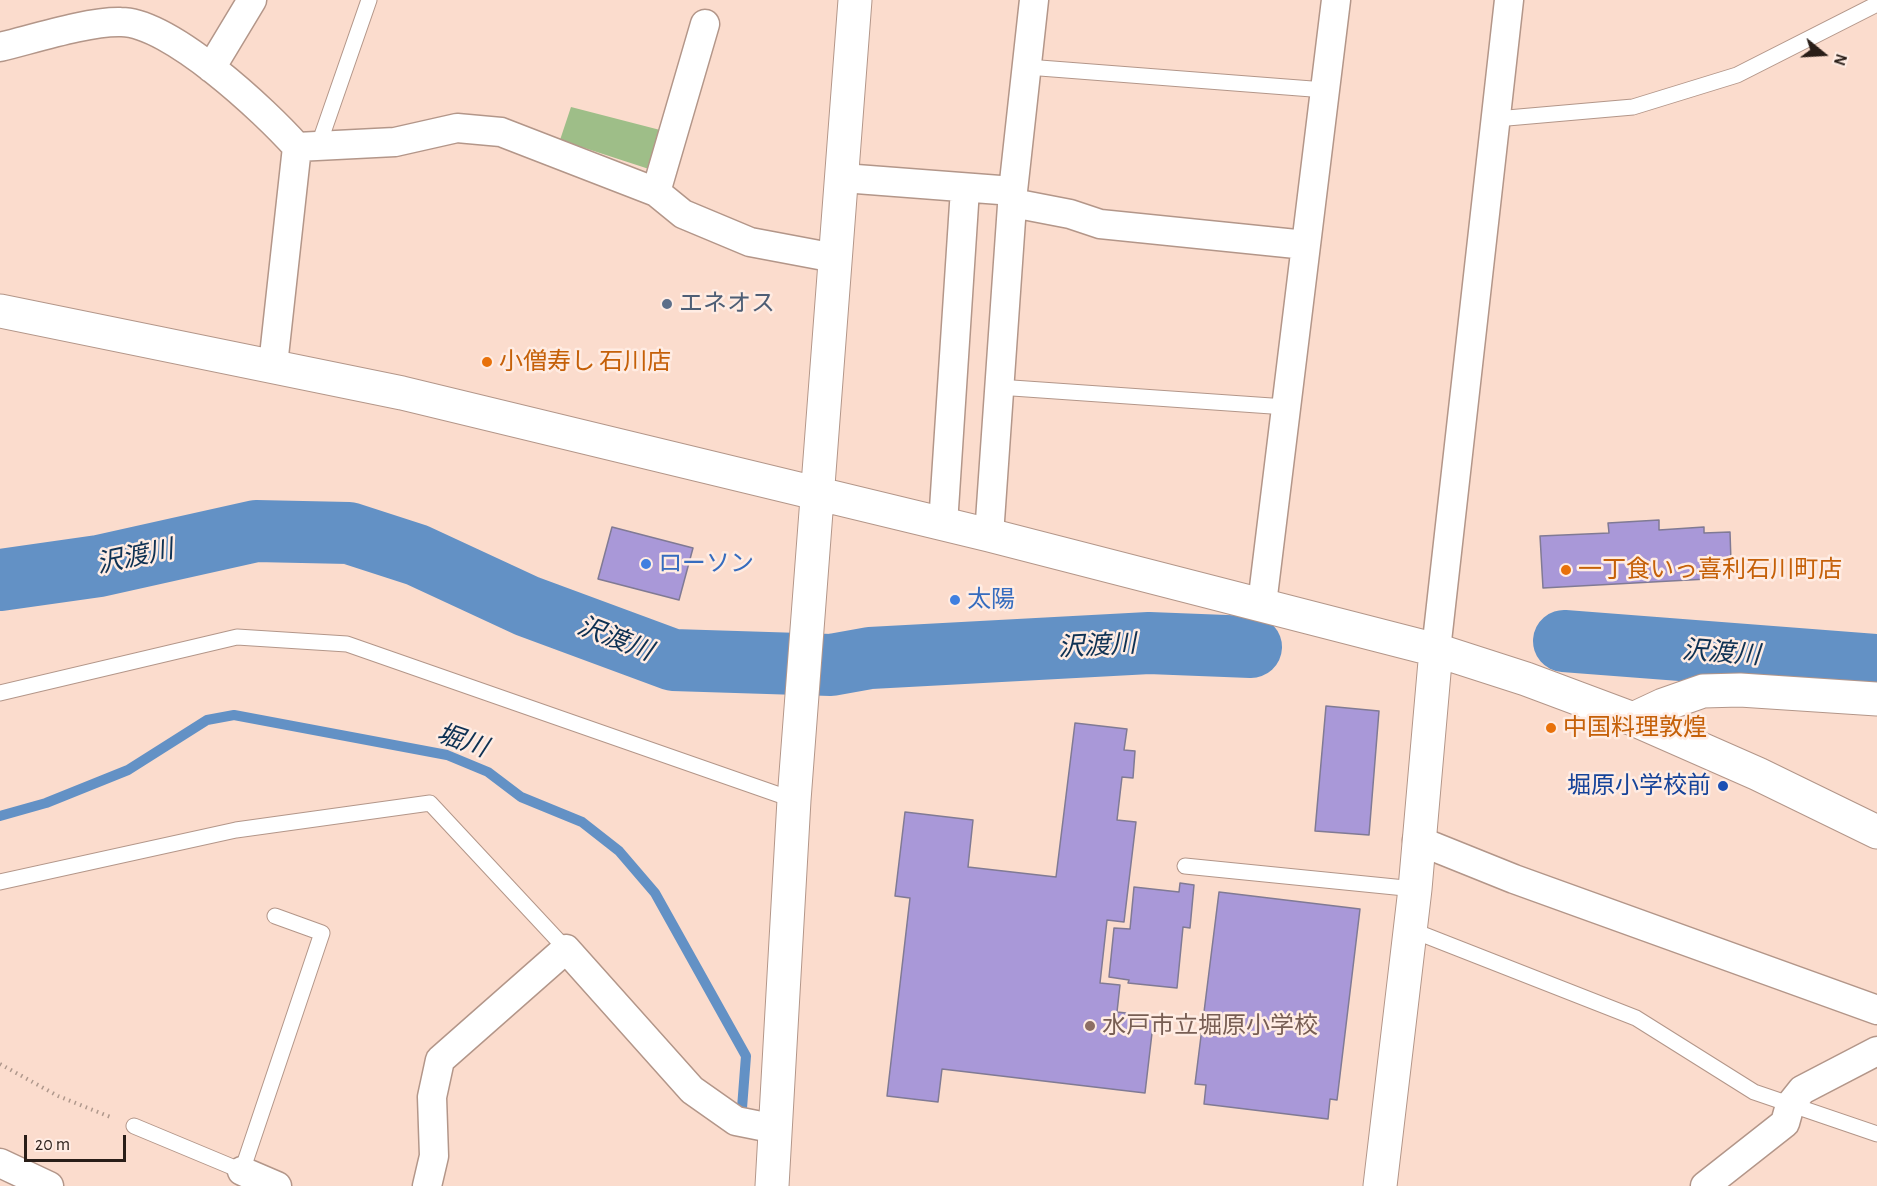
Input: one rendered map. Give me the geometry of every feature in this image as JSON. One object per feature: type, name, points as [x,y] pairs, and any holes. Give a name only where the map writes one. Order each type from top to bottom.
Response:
[{"type":"street","points":[[211,68],[252,0]]},
{"type":"street","points":[[772,1186],[794,800],[855,0]]},
{"type":"street","points":[[989,535],[1013,197],[1034,0]]},
{"type":"street","points":[[1262,604],[1336,0]]},
{"type":"street","points":[[1380,1186],[1415,889],[1417,840],[1436,650],[1509,0]]},
{"type":"street","points":[[0,47],[122,21],[162,34],[211,68],[308,147],[395,142],[457,128],[501,132],[656,192],[683,214],[750,242],[835,258]]},
{"type":"street","points":[[656,192],[705,24]]},
{"type":"street","points":[[273,365],[308,147]]},
{"type":"street","points":[[843,178],[965,189],[1013,197],[1100,224],[1306,245]]},
{"type":"street","points":[[943,524],[965,189]]},
{"type":"street","points":[[0,311],[402,393],[989,535],[1436,650],[1526,679],[1633,719],[1758,774],[1877,832]]},
{"type":"street","points":[[1633,719],[1663,705],[1703,692],[1740,690],[1877,699]]},
{"type":"street","points":[[1417,840],[1514,879],[1877,1010]]},
{"type":"street","points":[[427,1186],[434,1156],[432,1097],[440,1060],[566,948],[692,1090],[736,1121],[776,1129]]},
{"type":"street","points":[[1705,1186],[1785,1123],[1790,1104],[1802,1090],[1877,1051]]},
{"type":"street","points":[[0,1163],[49,1186]]},
{"type":"street","points":[[242,1171],[277,1186]]},
{"type":"lane","points":[[308,147],[369,0]]},
{"type":"lane","points":[[1496,118],[1634,107],[1737,75],[1877,4]]},
{"type":"lane","points":[[1040,68],[1325,90]]},
{"type":"lane","points":[[998,387],[1286,407]]},
{"type":"lane","points":[[0,693],[237,637],[347,644],[794,800]]},
{"type":"lane","points":[[0,882],[236,830],[430,803],[566,948]]},
{"type":"lane","points":[[1185,866],[1415,889]]},
{"type":"lane","points":[[134,1126],[242,1171],[322,933],[275,916]]},
{"type":"lane","points":[[1409,929],[1436,937],[1636,1018],[1754,1092],[1877,1134]]},
{"type":"path","points":[[0,1064],[58,1096],[134,1126]]},
{"type":"green space","points":[[571,107],[664,131],[652,170],[560,140]]},
{"type":"building","points":[[1659,520],[1659,530],[1704,527],[1704,533],[1730,532],[1731,562],[1706,564],[1707,579],[1543,588],[1540,536],[1609,533],[1608,523]]},
{"type":"building","name":"ローソン","points":[[612,527],[693,548],[679,600],[598,579]]},
{"type":"building","points":[[1326,706],[1379,711],[1369,835],[1315,831]]},
{"type":"building","points":[[1075,723],[1127,729],[1124,750],[1135,751],[1133,778],[1122,777],[1117,820],[1136,822],[1124,922],[1107,920],[1100,983],[1120,985],[1117,1012],[1154,1016],[1145,1093],[942,1069],[938,1102],[887,1096],[910,898],[895,896],[905,812],[973,820],[968,867],[1056,877]]},
{"type":"building","points":[[1180,883],[1194,885],[1190,928],[1183,927],[1177,988],[1128,983],[1129,980],[1109,977],[1114,928],[1130,929],[1134,887],[1179,892]]},
{"type":"building","points":[[1219,892],[1360,909],[1337,1100],[1330,1099],[1328,1119],[1204,1104],[1206,1085],[1195,1084]]},
{"type":"waterway","name":"沢渡川","points":[[0,580],[99,566],[256,531],[349,533],[417,555],[527,606],[673,660],[831,665],[870,658],[1149,643],[1251,647]]},
{"type":"waterway","name":"沢渡川","points":[[1564,641],[1877,665]]},
{"type":"waterway","name":"堀川","points":[[0,816],[46,803],[128,770],[207,720],[234,715],[447,755],[488,772],[521,797],[582,822],[619,851],[655,893],[746,1056],[742,1108]]},
{"type":"place","name":"エネオス","points":[[667,304]]},
{"type":"place","name":"小僧寿し 石川店","points":[[487,362]]},
{"type":"place","name":"ローソン","points":[[646,564]]},
{"type":"place","name":"一丁食いっ喜利石川町店","points":[[1566,570]]},
{"type":"place","name":"太陽","points":[[955,600]]},
{"type":"place","name":"中国料理敦煌","points":[[1551,728]]},
{"type":"place","name":"堀原小学校前","points":[[1723,786]]},
{"type":"place","name":"水戸市立堀原小学校","points":[[1090,1026]]}]
